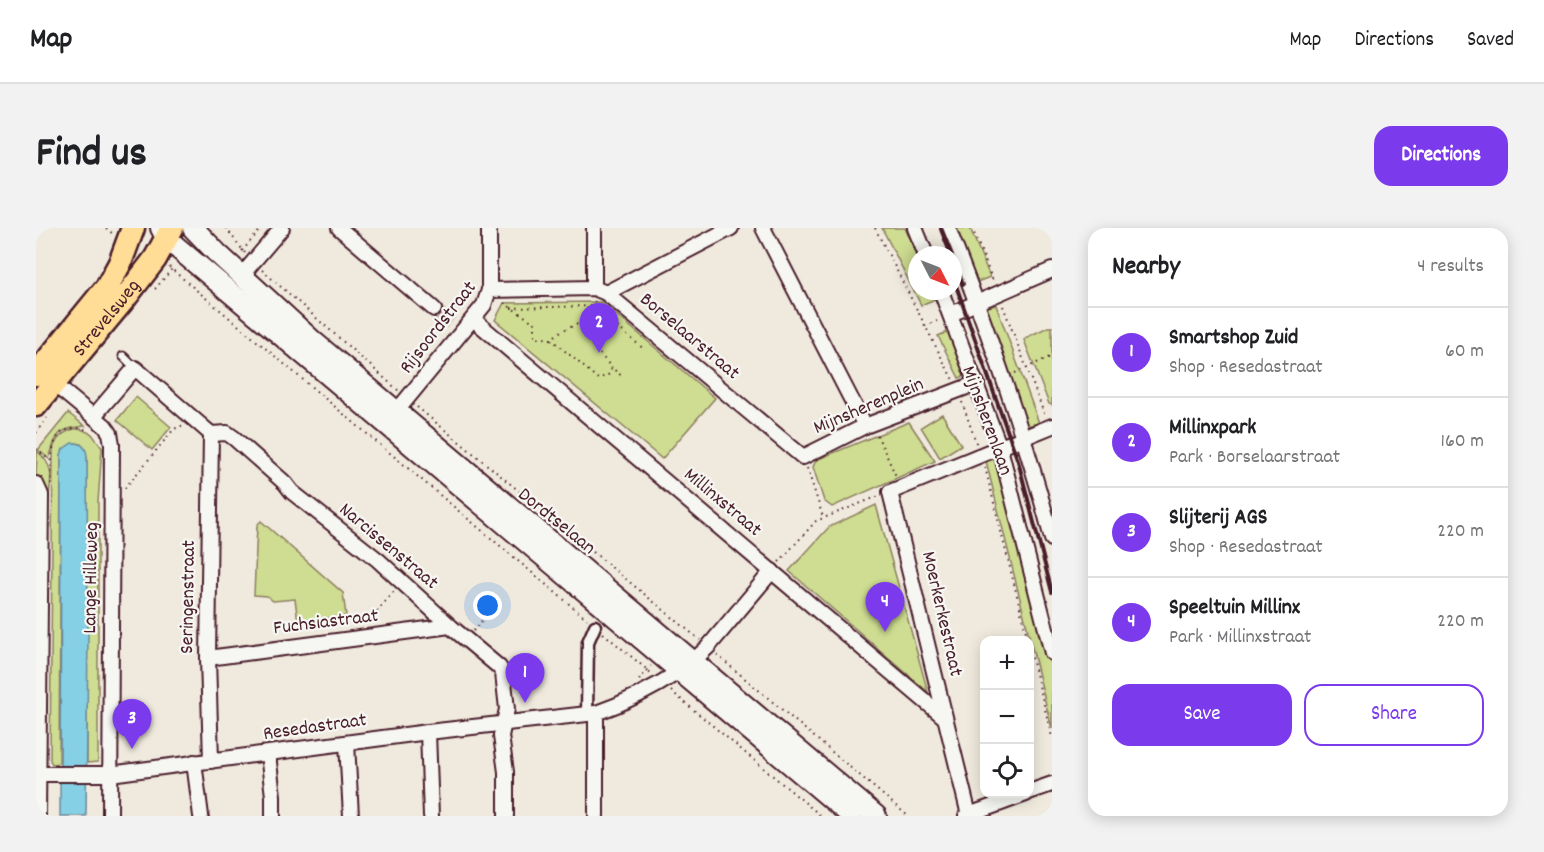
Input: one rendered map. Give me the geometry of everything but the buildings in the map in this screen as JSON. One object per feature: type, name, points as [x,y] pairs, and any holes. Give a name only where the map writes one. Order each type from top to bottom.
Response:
[{"type":"main road","name":"Dordtselaan","points":[[196,230],[248,269],[315,343],[402,405],[852,816]]},
{"type":"main road","name":"Strevelsweg","points":[[36,405],[42,380],[107,287],[120,263],[123,231]]},
{"type":"main road","name":"Strevelsweg","points":[[42,380],[125,298],[170,260],[166,232]]},
{"type":"main road","name":"Dordtselaan","points":[[170,260],[686,666],[884,814]]},
{"type":"street","points":[[248,269],[282,228]]},
{"type":"street","points":[[339,228],[434,309]]},
{"type":"street","points":[[489,228],[496,289]]},
{"type":"street","points":[[594,228],[601,291]]},
{"type":"street","name":"Rijsoordstraat","points":[[402,405],[456,327],[473,319],[496,289],[601,291],[731,228]]},
{"type":"street","points":[[764,228],[869,425]]},
{"type":"street","points":[[915,228],[922,246]]},
{"type":"street","name":"Mijnsherenlaan","points":[[948,228],[977,302],[1023,438],[1052,539]]},
{"type":"street","points":[[951,314],[1052,270]]},
{"type":"street","name":"Borselaarstraat","points":[[601,291],[803,457]]},
{"type":"street","name":"Mijnsherenlaan","points":[[945,300],[1000,448],[1052,652]]},
{"type":"street","name":"Millinxstraat","points":[[473,319],[945,718]]},
{"type":"street","points":[[94,416],[135,368]]},
{"type":"street","name":"Narcissenstraat","points":[[135,368],[211,434],[226,433],[234,438],[299,498],[403,581],[450,626],[500,667],[503,672],[507,709],[501,736],[506,772],[506,816]]},
{"type":"street","name":"Lange Hilleweg","points":[[42,380],[94,416],[110,433],[113,451],[104,774],[110,816]]},
{"type":"street","name":"Mijnsherenplein","points":[[803,457],[869,425],[977,383]]},
{"type":"street","points":[[896,490],[1051,427]]},
{"type":"street","name":"Seringenstraat","points":[[211,434],[208,658],[211,761]]},
{"type":"street","points":[[36,484],[41,495],[37,725],[45,774],[37,802],[38,816]]},
{"type":"street","name":"Moerkerkestraat","points":[[896,490],[968,815]]},
{"type":"street","name":"Resedastraat","points":[[45,774],[104,774],[592,713],[611,708],[662,683],[708,648],[772,571]]},
{"type":"street","name":"Fuchsiastraat","points":[[208,658],[450,626]]},
{"type":"street","points":[[595,626],[588,642],[596,816]]},
{"type":"street","points":[[428,732],[430,816]]},
{"type":"street","points":[[347,742],[351,816]]},
{"type":"street","points":[[268,754],[273,816]]},
{"type":"street","points":[[194,762],[201,816]]},
{"type":"street","points":[[1034,791],[1052,784]]},
{"type":"street","points":[[968,815],[1014,798]]},
{"type":"lane","name":"Narcissenstraat","points":[[123,356],[135,368]]},
{"type":"path","points":[[106,228],[123,231]]},
{"type":"path","name":"Dordtselaan","points":[[226,228],[242,251],[248,269],[402,405],[708,648],[908,816]]},
{"type":"path","points":[[242,251],[262,228]]},
{"type":"path","name":"Mijnsherenlaan","points":[[875,228],[958,390],[981,455],[1027,636]]},
{"type":"path","points":[[972,228],[1026,369],[1051,427]]},
{"type":"path","points":[[170,260],[595,626],[821,816]]},
{"type":"path","points":[[496,289],[503,303],[535,323],[535,337],[551,339],[598,379],[608,375],[612,368]]},
{"type":"path","points":[[551,339],[567,328],[580,323],[601,291]]},
{"type":"path","points":[[511,308],[592,306],[645,350]]},
{"type":"path","points":[[584,317],[586,338],[623,377]]},
{"type":"path","points":[[1026,369],[1052,356]]},
{"type":"path","points":[[112,502],[174,429],[182,427],[191,416]]},
{"type":"path","points":[[772,571],[816,521],[896,490],[869,425]]},
{"type":"path","points":[[51,493],[53,445],[61,434],[72,428],[89,430]]},
{"type":"path","points":[[36,449],[52,462]]},
{"type":"path","name":"Mijnsherenplein","points":[[803,457],[823,517]]},
{"type":"path","points":[[378,636],[375,615],[403,581]]},
{"type":"path","points":[[465,638],[491,610],[476,597]]},
{"type":"path","points":[[1034,666],[1052,737]]},
{"type":"path","points":[[884,814],[896,806]]},
{"type":"green space","points":[[882,228],[905,228],[913,246],[908,246],[908,279]]},
{"type":"green space","points":[[956,228],[970,228],[990,277],[977,282]]},
{"type":"green space","points":[[918,300],[933,300],[921,305]]},
{"type":"green space","points":[[601,302],[715,398],[662,459],[495,320],[504,303]]},
{"type":"green space","points":[[996,305],[1039,423],[1026,426],[984,308]]},
{"type":"green space","points":[[1052,327],[1052,405],[1049,404],[1024,340]]},
{"type":"green space","points":[[952,330],[971,374],[959,378],[938,336]]},
{"type":"green space","points":[[136,397],[171,427],[152,450],[117,420]]},
{"type":"green space","points":[[68,413],[85,426],[68,429],[59,434],[49,459],[38,450]]},
{"type":"green space","points":[[942,414],[961,445],[940,458],[921,427]]},
{"type":"green space","points":[[909,422],[935,461],[832,507],[824,501],[813,467],[816,460]]},
{"type":"green space","points":[[74,429],[81,429],[92,434],[102,448],[98,502],[98,762],[87,763],[87,458],[81,444],[76,443],[61,455],[59,763],[52,764],[50,760],[53,449],[61,436]]},
{"type":"green space","points":[[37,451],[50,469],[48,504],[44,504],[36,478]]},
{"type":"green space","points":[[994,459],[997,461],[1038,612],[1052,669],[1052,729],[1034,656],[1034,636],[1029,636],[986,461]]},
{"type":"green space","points":[[876,505],[928,692],[789,571],[829,527]]},
{"type":"green space","points":[[261,521],[343,593],[346,616],[298,622],[295,599],[273,601],[267,596],[254,595],[257,525]]},
{"type":"water","points":[[72,443],[83,446],[87,458],[86,816],[60,816],[61,455],[63,449]]},
{"type":"tunnel","points":[[434,309],[451,323]]},
{"type":"railway","points":[[941,228],[948,246]]},
{"type":"railway","points":[[961,300],[1018,461],[1052,592]]},
{"type":"place","name":"Millinxpark","points":[[599,353]]},
{"type":"place","name":"Speeltuin Millinx","points":[[885,632]]},
{"type":"place","name":"Smartshop Zuid","points":[[525,703]]},
{"type":"place","name":"Slijterij AGS","points":[[132,749]]}]
